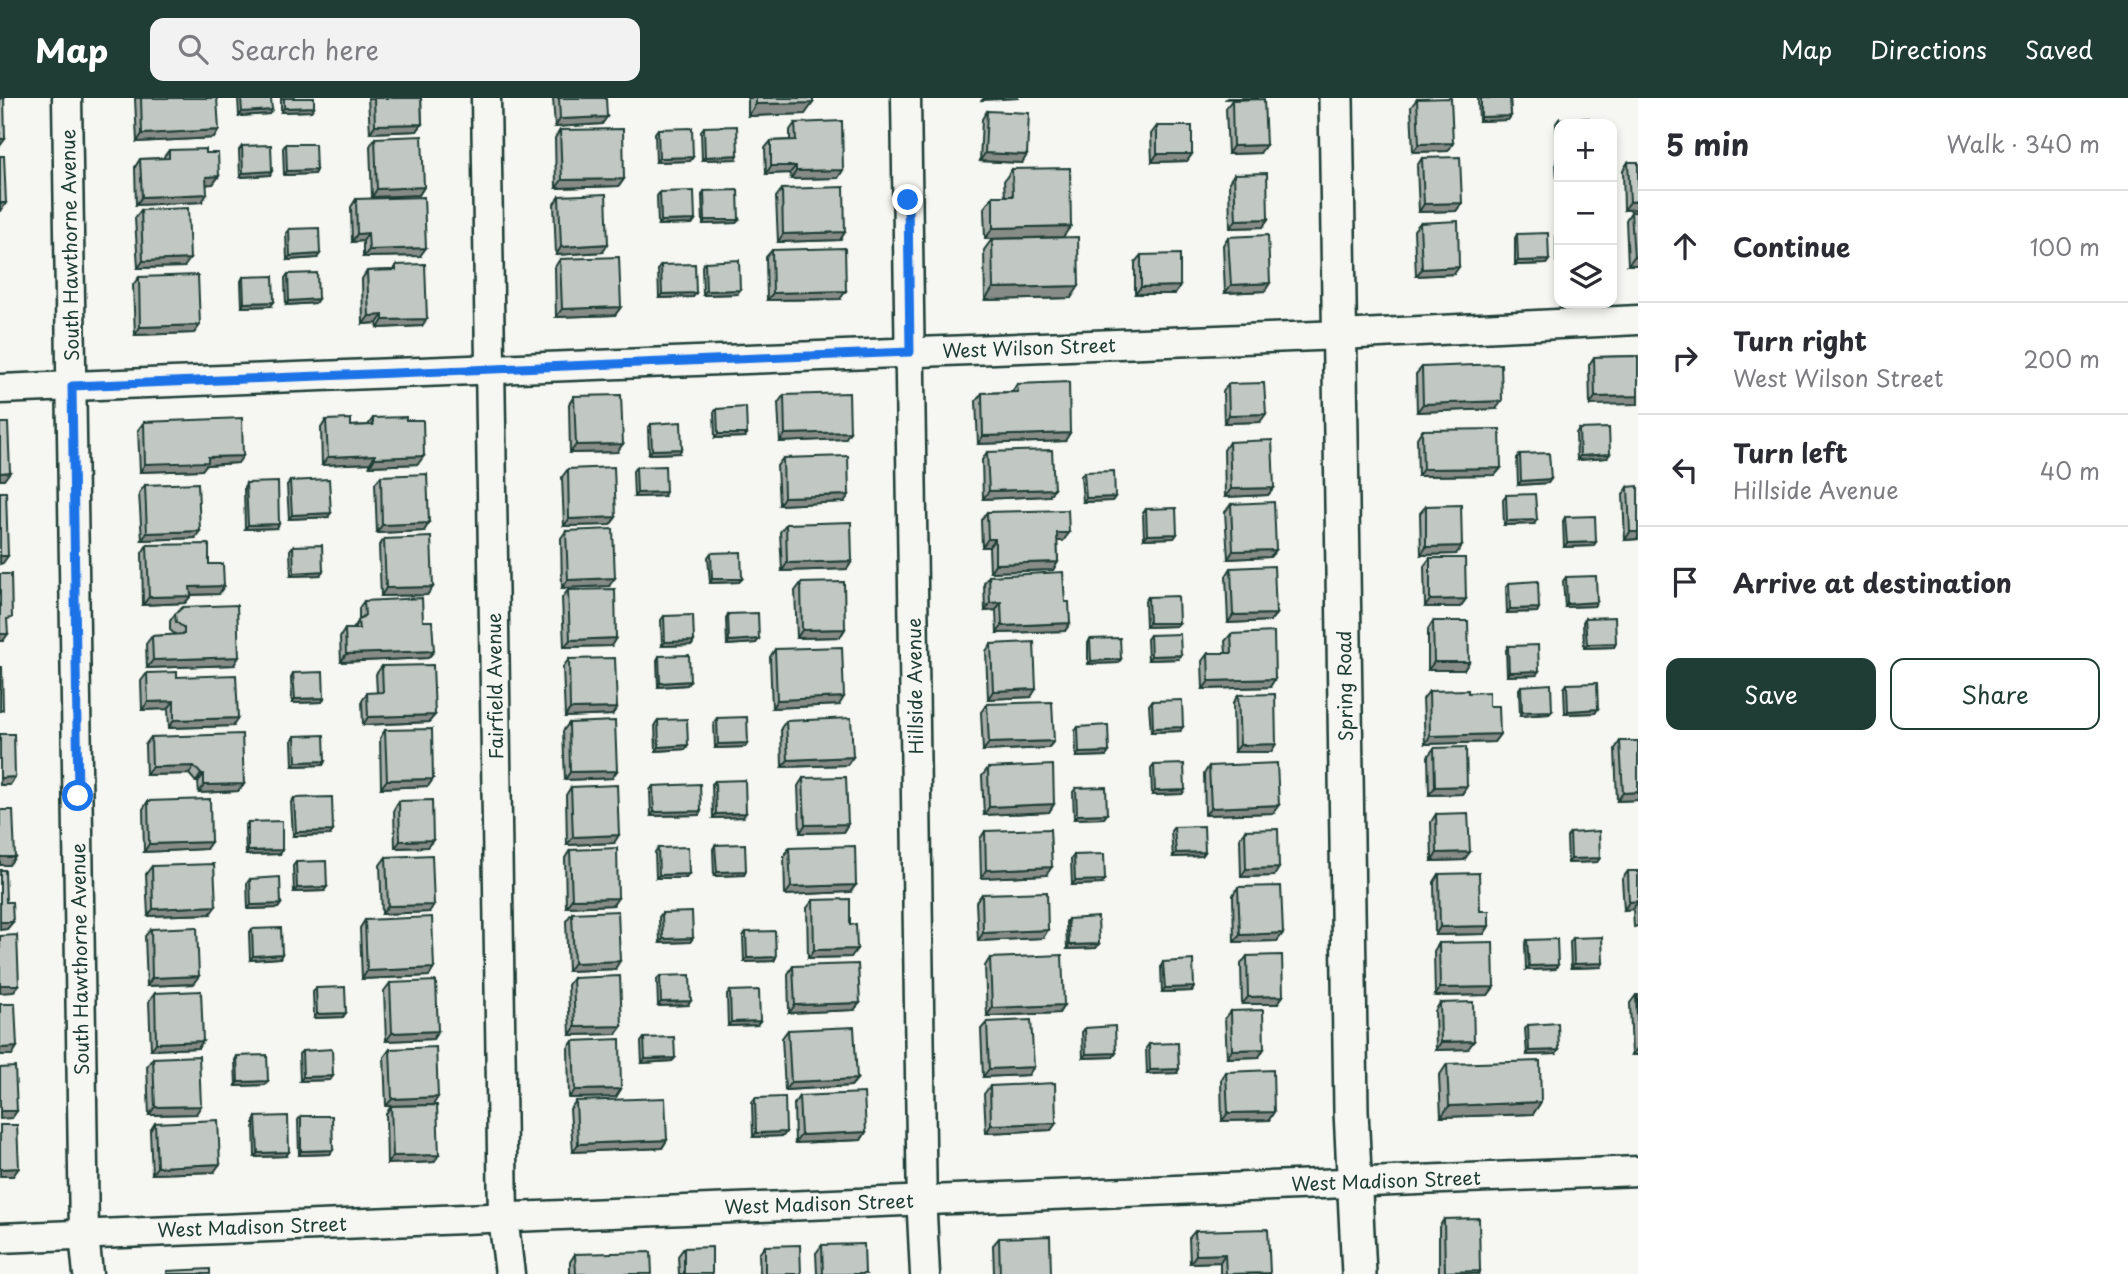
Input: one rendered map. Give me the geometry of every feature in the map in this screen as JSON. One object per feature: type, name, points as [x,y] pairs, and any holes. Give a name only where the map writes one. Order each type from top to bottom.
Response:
[{"type":"street","name":"South Hawthorne Avenue","points":[[67,98],[84,1234],[88,1274]]},
{"type":"street","name":"Fairfield Avenue","points":[[486,98],[503,1217],[510,1274]]},
{"type":"street","name":"Hillside Avenue","points":[[906,98],[925,1274]]},
{"type":"street","name":"Spring Road","points":[[1336,98],[1350,1083],[1359,1274]]},
{"type":"street","name":"West Wilson Street","points":[[0,389],[1340,335],[1638,320]]},
{"type":"street","name":"West Madison Street","points":[[0,1238],[1137,1189],[1638,1171]]},
{"type":"building","points":[[0,98],[4,98],[5,139],[0,139]]},
{"type":"building","points":[[141,98],[217,98],[219,130],[142,134]]},
{"type":"building","points":[[241,98],[271,98],[272,110],[242,112]]},
{"type":"building","points":[[284,98],[314,98],[314,107],[284,108]]},
{"type":"building","points":[[374,98],[421,98],[422,124],[375,125]]},
{"type":"building","points":[[559,98],[606,98],[607,117],[560,119]]},
{"type":"building","points":[[756,98],[813,98],[813,103],[756,104]]},
{"type":"building","points":[[1451,98],[1453,143],[1419,144],[1417,99]]},
{"type":"building","points":[[1481,98],[1510,98],[1511,116],[1481,117]]},
{"type":"building","points":[[1264,99],[1266,145],[1233,146],[1232,100]]},
{"type":"building","points":[[987,111],[1029,113],[1027,155],[985,153]]},
{"type":"building","points":[[842,121],[843,170],[796,171],[796,166],[771,166],[771,141],[796,140],[795,123]]},
{"type":"building","points":[[737,126],[738,155],[705,157],[704,127]]},
{"type":"building","points":[[1157,126],[1192,126],[1192,154],[1157,154]]},
{"type":"building","points":[[692,128],[693,157],[659,158],[658,129]]},
{"type":"building","points":[[623,129],[624,179],[562,180],[560,130]]},
{"type":"building","points":[[422,136],[424,187],[377,189],[375,138]]},
{"type":"building","points":[[286,144],[315,144],[316,170],[287,171]]},
{"type":"building","points":[[271,145],[272,171],[243,173],[242,146]]},
{"type":"building","points":[[206,149],[206,153],[218,153],[219,176],[206,177],[207,194],[142,197],[140,159],[169,158],[169,150]]},
{"type":"building","points":[[0,156],[4,156],[6,203],[0,203]]},
{"type":"building","points":[[1460,157],[1462,203],[1424,204],[1422,158]]},
{"type":"building","points":[[1628,162],[1638,162],[1638,201],[1630,202]]},
{"type":"building","points":[[1070,168],[1071,226],[993,228],[993,196],[1013,196],[1012,169]]},
{"type":"building","points":[[1267,173],[1268,219],[1236,220],[1234,174]]},
{"type":"building","points":[[844,187],[845,232],[783,234],[782,189]]},
{"type":"building","points":[[738,190],[739,220],[705,220],[704,191]]},
{"type":"building","points":[[694,191],[695,220],[661,221],[660,192]]},
{"type":"building","points":[[606,194],[608,244],[561,247],[559,196]]},
{"type":"building","points":[[424,197],[426,248],[369,250],[368,233],[357,234],[356,199]]},
{"type":"building","points":[[188,208],[190,259],[143,261],[141,210]]},
{"type":"building","points":[[1631,212],[1638,212],[1638,257],[1634,257]]},
{"type":"building","points":[[1458,221],[1459,267],[1422,269],[1420,223]]},
{"type":"building","points":[[319,228],[320,254],[290,256],[289,229]]},
{"type":"building","points":[[1548,233],[1549,260],[1518,261],[1517,234]]},
{"type":"building","points":[[1268,235],[1270,283],[1231,285],[1228,237]]},
{"type":"building","points":[[1078,237],[1079,286],[993,288],[992,239]]},
{"type":"building","points":[[845,248],[846,291],[773,293],[772,250]]},
{"type":"building","points":[[1180,254],[1180,286],[1141,287],[1141,255]]},
{"type":"building","points":[[619,257],[621,307],[562,309],[560,259]]},
{"type":"building","points":[[739,260],[740,290],[706,291],[705,262]]},
{"type":"building","points":[[425,264],[427,319],[383,320],[383,315],[369,316],[367,271],[396,270],[396,265]]},
{"type":"building","points":[[695,264],[696,293],[662,294],[661,265]]},
{"type":"building","points":[[317,273],[318,299],[289,301],[288,274]]},
{"type":"building","points":[[198,275],[200,325],[140,327],[139,277]]},
{"type":"building","points":[[273,276],[274,302],[244,303],[243,277]]},
{"type":"building","points":[[1638,356],[1638,396],[1595,397],[1594,357]]},
{"type":"building","points":[[1501,364],[1502,401],[1423,404],[1422,367]]},
{"type":"building","points":[[1069,382],[1070,433],[983,436],[982,393],[1018,392],[1017,384]]},
{"type":"building","points":[[1264,383],[1266,414],[1229,415],[1228,384]]},
{"type":"building","points":[[849,393],[850,432],[785,434],[784,395]]},
{"type":"building","points":[[621,395],[623,444],[576,445],[574,396]]},
{"type":"building","points":[[746,407],[747,434],[718,434],[717,409]]},
{"type":"building","points":[[406,417],[406,420],[423,420],[424,456],[328,457],[326,420],[351,419],[351,426],[373,425],[373,418]]},
{"type":"building","points":[[242,418],[243,456],[208,457],[208,462],[145,464],[144,422]]},
{"type":"building","points":[[681,422],[682,449],[652,450],[651,424]]},
{"type":"building","points":[[0,423],[8,423],[10,472],[0,473]]},
{"type":"building","points":[[1609,428],[1610,454],[1580,456],[1579,429]]},
{"type":"building","points":[[1500,429],[1501,468],[1423,469],[1422,430]]},
{"type":"building","points":[[1272,440],[1274,488],[1231,489],[1229,442]]},
{"type":"building","points":[[1052,450],[1054,489],[989,491],[987,452]]},
{"type":"building","points":[[1549,453],[1551,479],[1521,481],[1520,454]]},
{"type":"building","points":[[848,456],[849,495],[784,497],[783,458]]},
{"type":"building","points":[[665,466],[666,492],[637,493],[636,467]]},
{"type":"building","points":[[614,467],[616,517],[569,519],[568,469]]},
{"type":"building","points":[[1114,471],[1115,497],[1086,498],[1084,472]]},
{"type":"building","points":[[427,474],[429,523],[382,525],[381,476]]},
{"type":"building","points":[[329,479],[331,513],[292,515],[290,481]]},
{"type":"building","points":[[278,482],[279,524],[248,525],[246,483]]},
{"type":"building","points":[[198,483],[200,531],[147,533],[145,485]]},
{"type":"building","points":[[1638,486],[1638,532],[1630,532],[1628,487]]},
{"type":"building","points":[[0,492],[6,492],[8,556],[0,556]]},
{"type":"building","points":[[1535,494],[1537,520],[1507,521],[1506,495]]},
{"type":"building","points":[[1274,502],[1276,550],[1233,551],[1231,504]]},
{"type":"building","points":[[1461,505],[1462,546],[1426,547],[1426,506]]},
{"type":"building","points":[[1176,508],[1177,534],[1147,535],[1146,509]]},
{"type":"building","points":[[1068,510],[1069,533],[1057,533],[1058,562],[995,564],[995,539],[988,539],[987,512]]},
{"type":"building","points":[[1595,516],[1596,542],[1567,543],[1565,517]]},
{"type":"building","points":[[851,522],[852,561],[787,563],[786,524]]},
{"type":"building","points":[[613,529],[615,578],[568,580],[566,531]]},
{"type":"building","points":[[431,537],[433,587],[386,588],[384,539]]},
{"type":"building","points":[[209,544],[209,564],[223,564],[224,586],[190,587],[191,596],[149,597],[147,545]]},
{"type":"building","points":[[322,545],[323,571],[294,573],[293,546]]},
{"type":"building","points":[[741,552],[742,579],[712,579],[711,553]]},
{"type":"building","points":[[1430,558],[1465,558],[1466,599],[1430,600]]},
{"type":"building","points":[[1274,566],[1276,614],[1233,615],[1231,568]]},
{"type":"building","points":[[1063,572],[1070,623],[1002,626],[1001,602],[990,603],[989,576]]},
{"type":"building","points":[[0,574],[11,574],[12,618],[7,619],[8,634],[0,634]]},
{"type":"building","points":[[1596,576],[1597,602],[1567,604],[1566,577]]},
{"type":"building","points":[[1538,581],[1539,608],[1510,609],[1509,583]]},
{"type":"building","points":[[844,582],[845,629],[802,630],[801,583]]},
{"type":"building","points":[[615,589],[616,638],[570,640],[568,590]]},
{"type":"building","points":[[1178,596],[1179,623],[1149,623],[1148,597]]},
{"type":"building","points":[[422,598],[423,621],[432,621],[434,651],[346,654],[345,629],[359,629],[358,621],[365,615],[364,601]]},
{"type":"building","points":[[237,605],[239,657],[153,660],[152,636],[184,634],[184,628],[176,622],[175,614],[183,607]]},
{"type":"building","points":[[758,613],[759,639],[729,641],[728,614]]},
{"type":"building","points":[[693,615],[694,641],[665,642],[664,616]]},
{"type":"building","points":[[1615,617],[1616,643],[1587,644],[1585,618]]},
{"type":"building","points":[[1433,621],[1468,621],[1469,662],[1434,662]]},
{"type":"building","points":[[1274,632],[1275,679],[1209,681],[1208,653],[1232,653],[1231,634]]},
{"type":"building","points":[[1180,634],[1181,655],[1151,656],[1150,635]]},
{"type":"building","points":[[1120,638],[1121,659],[1091,661],[1090,639]]},
{"type":"building","points":[[1034,642],[1036,689],[993,691],[991,644]]},
{"type":"building","points":[[1538,645],[1539,671],[1509,672],[1508,646]]},
{"type":"building","points":[[842,647],[844,697],[777,700],[775,649]]},
{"type":"building","points":[[689,655],[690,681],[660,683],[659,656]]},
{"type":"building","points":[[615,658],[617,708],[570,709],[569,659]]},
{"type":"building","points":[[433,665],[435,715],[368,717],[367,693],[383,692],[382,666]]},
{"type":"building","points":[[0,667],[3,710],[0,711]]},
{"type":"building","points":[[177,672],[177,677],[236,675],[238,718],[174,720],[174,701],[148,702],[147,673]]},
{"type":"building","points":[[323,672],[324,698],[295,699],[293,673]]},
{"type":"building","points":[[1597,683],[1598,709],[1568,711],[1567,684]]},
{"type":"building","points":[[1551,684],[1552,711],[1522,712],[1521,686]]},
{"type":"building","points":[[1468,690],[1468,693],[1489,692],[1489,706],[1499,706],[1500,734],[1430,736],[1429,691]]},
{"type":"building","points":[[1275,694],[1276,744],[1240,745],[1238,695]]},
{"type":"building","points":[[1182,700],[1183,727],[1153,728],[1152,701]]},
{"type":"building","points":[[1052,702],[1054,741],[989,743],[987,704]]},
{"type":"building","points":[[747,717],[748,743],[718,744],[717,718]]},
{"type":"building","points":[[851,718],[853,757],[788,760],[786,721]]},
{"type":"building","points":[[687,719],[688,745],[659,747],[658,720]]},
{"type":"building","points":[[615,721],[617,771],[570,772],[569,723]]},
{"type":"building","points":[[1108,725],[1109,752],[1079,753],[1078,727]]},
{"type":"building","points":[[432,729],[433,779],[387,780],[385,730]]},
{"type":"building","points":[[0,734],[14,734],[15,777],[0,778]]},
{"type":"building","points":[[242,734],[244,784],[204,785],[204,774],[194,766],[152,767],[151,737]]},
{"type":"building","points":[[324,735],[325,761],[296,762],[295,736]]},
{"type":"building","points":[[1620,741],[1638,741],[1638,792],[1623,793]]},
{"type":"building","points":[[1466,747],[1467,786],[1435,787],[1434,748]]},
{"type":"building","points":[[1277,763],[1279,805],[1211,808],[1209,766]]},
{"type":"building","points":[[1184,764],[1185,790],[1155,791],[1154,765]]},
{"type":"building","points":[[1053,765],[1054,804],[989,807],[988,768]]},
{"type":"building","points":[[846,777],[848,824],[805,825],[803,778]]},
{"type":"building","points":[[745,780],[746,813],[716,814],[715,781]]},
{"type":"building","points":[[700,784],[701,811],[654,812],[653,786]]},
{"type":"building","points":[[617,785],[619,835],[573,837],[571,787]]},
{"type":"building","points":[[1106,787],[1107,814],[1077,815],[1076,788]]},
{"type":"building","points":[[332,797],[333,831],[296,832],[294,798]]},
{"type":"building","points":[[210,799],[211,842],[149,844],[148,801]]},
{"type":"building","points":[[432,800],[433,840],[400,841],[399,801]]},
{"type":"building","points":[[0,810],[13,810],[15,857],[0,857]]},
{"type":"building","points":[[1468,813],[1470,852],[1437,853],[1436,814]]},
{"type":"building","points":[[282,821],[282,850],[248,851],[248,822]]},
{"type":"building","points":[[1204,826],[1205,852],[1176,853],[1174,827]]},
{"type":"building","points":[[1050,829],[1052,867],[986,870],[985,831]]},
{"type":"building","points":[[1278,829],[1279,868],[1246,869],[1245,830]]},
{"type":"building","points":[[1599,831],[1600,858],[1571,859],[1570,833]]},
{"type":"building","points":[[745,844],[746,871],[717,872],[715,845]]},
{"type":"building","points":[[855,846],[856,885],[791,887],[789,848]]},
{"type":"building","points":[[688,847],[689,874],[659,875],[658,848]]},
{"type":"building","points":[[617,848],[618,898],[572,899],[570,850]]},
{"type":"building","points":[[1104,854],[1105,880],[1075,881],[1074,855]]},
{"type":"building","points":[[432,855],[434,905],[388,906],[386,857]]},
{"type":"building","points":[[326,861],[327,887],[297,888],[296,862]]},
{"type":"building","points":[[214,864],[216,906],[153,909],[152,866]]},
{"type":"building","points":[[0,870],[5,870],[6,902],[12,902],[13,922],[0,922]]},
{"type":"building","points":[[1628,871],[1638,871],[1638,901],[1629,902]]},
{"type":"building","points":[[1479,873],[1480,911],[1489,911],[1489,926],[1440,927],[1439,874]]},
{"type":"building","points":[[280,877],[281,904],[251,905],[250,879]]},
{"type":"building","points":[[1281,886],[1283,933],[1240,935],[1238,887]]},
{"type":"building","points":[[1047,892],[1048,930],[983,933],[982,894]]},
{"type":"building","points":[[850,899],[850,925],[856,924],[857,949],[814,950],[813,900]]},
{"type":"building","points":[[618,911],[620,961],[574,963],[572,913]]},
{"type":"building","points":[[692,912],[693,938],[663,939],[662,913]]},
{"type":"building","points":[[432,917],[434,968],[367,971],[365,920]]},
{"type":"building","points":[[1098,917],[1099,944],[1069,945],[1068,919]]},
{"type":"building","points":[[197,927],[199,976],[152,978],[151,929]]},
{"type":"building","points":[[281,928],[282,954],[253,956],[252,929]]},
{"type":"building","points":[[775,931],[776,957],[747,958],[746,932]]},
{"type":"building","points":[[17,935],[19,985],[0,985],[0,936]]},
{"type":"building","points":[[1602,937],[1603,963],[1574,964],[1573,938]]},
{"type":"building","points":[[1557,939],[1558,965],[1529,966],[1527,940]]},
{"type":"building","points":[[1493,942],[1494,987],[1440,988],[1439,943]]},
{"type":"building","points":[[1062,955],[1064,1005],[992,1008],[990,958]]},
{"type":"building","points":[[1282,955],[1283,996],[1248,997],[1247,956]]},
{"type":"building","points":[[1193,960],[1194,987],[1165,988],[1163,962]]},
{"type":"building","points":[[858,964],[860,1003],[795,1005],[793,966]]},
{"type":"building","points":[[690,975],[691,1001],[661,1002],[660,976]]},
{"type":"building","points":[[620,976],[622,1026],[575,1027],[573,978]]},
{"type":"building","points":[[436,981],[438,1031],[392,1033],[390,983]]},
{"type":"building","points":[[345,987],[346,1013],[317,1014],[316,988]]},
{"type":"building","points":[[759,990],[760,1021],[731,1022],[730,991]]},
{"type":"building","points":[[201,991],[203,1041],[156,1043],[155,993]]},
{"type":"building","points":[[1636,995],[1638,995],[1638,1047]]},
{"type":"building","points":[[1473,1002],[1474,1041],[1441,1042],[1440,1003]]},
{"type":"building","points":[[0,1004],[15,1004],[17,1047],[0,1048]]},
{"type":"building","points":[[1263,1010],[1264,1049],[1232,1050],[1231,1011]]},
{"type":"building","points":[[1031,1020],[1034,1067],[989,1069],[987,1022]]},
{"type":"building","points":[[1558,1023],[1559,1050],[1529,1051],[1528,1025]]},
{"type":"building","points":[[1115,1026],[1116,1053],[1086,1054],[1085,1028]]},
{"type":"building","points":[[854,1027],[857,1079],[791,1082],[788,1030]]},
{"type":"building","points":[[674,1037],[675,1058],[645,1059],[644,1038]]},
{"type":"building","points":[[620,1039],[621,1089],[575,1090],[573,1041]]},
{"type":"building","points":[[1178,1043],[1179,1069],[1150,1070],[1149,1044]]},
{"type":"building","points":[[436,1047],[438,1097],[392,1099],[390,1049]]},
{"type":"building","points":[[332,1049],[333,1076],[303,1077],[302,1051]]},
{"type":"building","points":[[267,1055],[268,1081],[238,1082],[237,1056]]},
{"type":"building","points":[[199,1056],[201,1106],[155,1107],[153,1058]]},
{"type":"building","points":[[1540,1061],[1541,1102],[1449,1106],[1447,1064]]},
{"type":"building","points":[[15,1067],[17,1111],[0,1111],[0,1068]]},
{"type":"building","points":[[1273,1070],[1274,1112],[1228,1113],[1226,1072]]},
{"type":"building","points":[[1055,1083],[1056,1123],[991,1125],[990,1086]]},
{"type":"building","points":[[864,1093],[866,1132],[801,1135],[799,1096]]},
{"type":"building","points":[[785,1097],[786,1132],[756,1133],[755,1098]]},
{"type":"building","points":[[665,1098],[667,1140],[578,1144],[576,1101]]},
{"type":"building","points":[[437,1105],[439,1155],[393,1156],[391,1106]]},
{"type":"building","points":[[288,1116],[289,1152],[258,1153],[256,1117]]},
{"type":"building","points":[[301,1116],[332,1116],[333,1150],[301,1151]]},
{"type":"building","points":[[218,1120],[220,1164],[157,1167],[155,1123]]},
{"type":"building","points":[[0,1125],[17,1125],[19,1168],[0,1169]]},
{"type":"building","points":[[1479,1218],[1480,1271],[1445,1272],[1444,1219]]},
{"type":"building","points":[[1268,1229],[1270,1273],[1226,1274],[1225,1254],[1196,1255],[1195,1231]]},
{"type":"building","points":[[1050,1236],[1051,1274],[1000,1274],[999,1238]]},
{"type":"building","points":[[864,1244],[865,1274],[823,1274],[822,1245]]},
{"type":"building","points":[[800,1245],[801,1274],[765,1274],[765,1246]]},
{"type":"building","points":[[712,1247],[712,1274],[684,1274],[684,1248]]},
{"type":"building","points":[[651,1252],[652,1274],[576,1274],[575,1254]]},
{"type":"building","points":[[210,1269],[210,1274],[167,1274],[167,1271]]},
{"type":"route","points":[[78,796],[72,386],[910,352],[908,200]]}]
